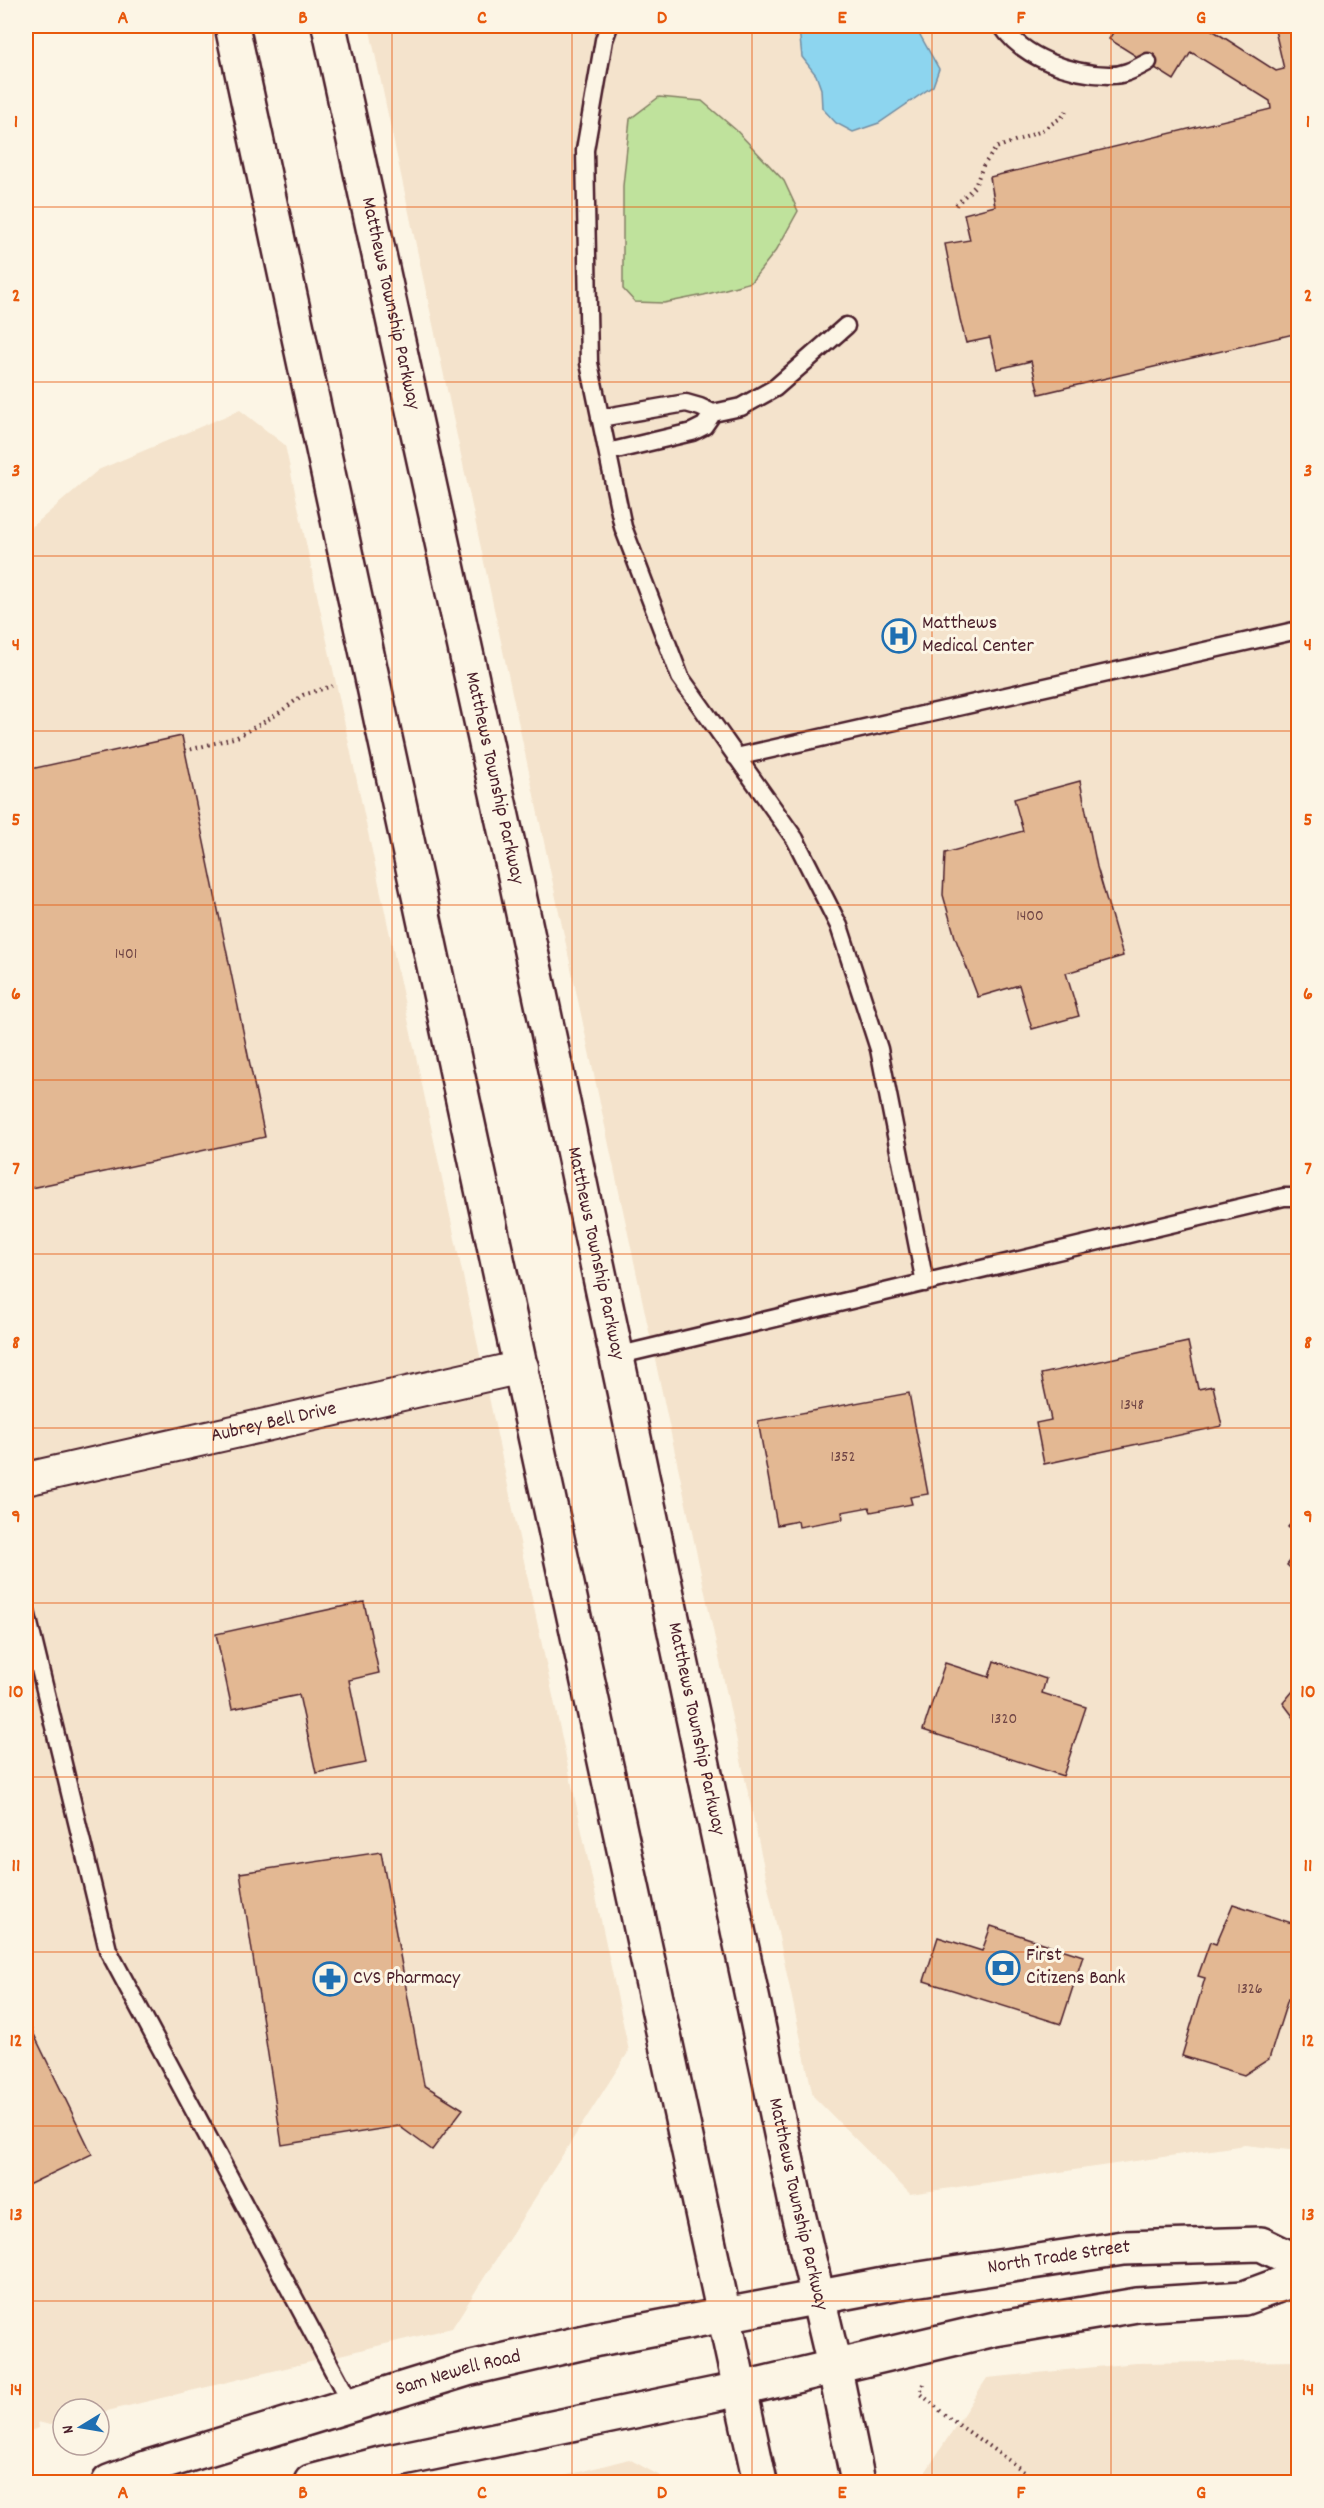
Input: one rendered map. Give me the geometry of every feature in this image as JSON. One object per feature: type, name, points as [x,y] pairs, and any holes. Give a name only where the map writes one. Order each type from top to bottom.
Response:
[{"type":"main road","points":[[232,26],[522,1366],[760,2482]]},
{"type":"main road","name":"Matthews Township Parkway","points":[[329,26],[517,885],[794,2198],[834,2365],[858,2482]]},
{"type":"main road","name":"North Trade Street","points":[[818,2298],[949,2274],[1123,2248],[1261,2244],[1299,2262]]},
{"type":"main road","points":[[311,2482],[384,2463],[740,2389],[834,2365],[917,2349],[995,2329],[1137,2305],[1245,2298],[1299,2278]]},
{"type":"main road","name":"Sam Newell Road","points":[[109,2482],[149,2467],[467,2369],[598,2339],[726,2317],[818,2298]]},
{"type":"street","name":"Aubrey Bell Drive","points":[[26,1479],[522,1366]]},
{"type":"lane","points":[[609,26],[604,40],[585,150],[589,363],[623,527],[680,677],[795,839],[839,927],[879,1048],[925,1283]]},
{"type":"lane","points":[[1002,26],[1024,49],[1066,69],[1110,76],[1130,72],[1148,62]]},
{"type":"lane","points":[[600,418],[686,403],[713,413],[741,407],[775,388],[846,326]]},
{"type":"lane","points":[[608,452],[692,432],[704,426],[713,413]]},
{"type":"lane","points":[[736,757],[1299,630]]},
{"type":"lane","points":[[616,1356],[1284,1197],[1299,1197]]},
{"type":"lane","points":[[26,1611],[108,1950],[351,2404]]},
{"type":"path","points":[[956,205],[975,186],[982,166],[996,148],[1039,132],[1062,117],[1069,108]]},
{"type":"path","points":[[185,751],[237,737],[276,715],[303,695],[332,686]]},
{"type":"path","points":[[925,2380],[920,2393],[945,2415],[1039,2482]]},
{"type":"shaded area","name":"Matthews Medical Center","points":[[369,26],[1298,26],[1298,2151],[1245,2145],[910,2194],[813,2096]]},
{"type":"shaded area","points":[[240,410],[285,445],[629,2051],[452,2328],[111,2410],[111,2397],[51,2397],[51,2425],[38,2422],[39,2428],[26,2432],[26,532],[98,470]]},
{"type":"shaded area","points":[[1298,2361],[1298,2482],[919,2482],[987,2378],[1136,2363]]},
{"type":"shaded area","points":[[629,2459],[671,2482],[541,2482]]},
{"type":"green space","points":[[659,97],[702,101],[736,130],[784,181],[798,211],[777,249],[751,282],[664,303],[635,302],[623,289],[623,186],[630,119]]},
{"type":"water","points":[[779,26],[915,26],[939,69],[933,86],[879,123],[853,132],[836,123],[822,108],[821,89],[816,75],[802,57],[799,29]]},
{"type":"building","points":[[1117,26],[1211,26],[1209,28],[1276,71],[1284,69],[1274,26],[1298,26],[1298,333],[1039,394],[1031,361],[997,369],[990,338],[966,343],[960,319],[945,244],[970,240],[964,214],[995,206],[990,177],[1271,109],[1270,101],[1191,52],[1174,80],[1109,39]]},
{"type":"building","points":[[182,736],[265,1137],[26,1189],[26,770]]},
{"type":"building","points":[[1080,781],[1097,867],[1123,956],[1066,973],[1079,1016],[1032,1029],[1019,985],[978,997],[955,937],[943,895],[945,853],[1023,831],[1014,799]]},
{"type":"building","points":[[1188,1342],[1198,1389],[1213,1386],[1222,1426],[1044,1464],[1036,1423],[1051,1420],[1041,1374]]},
{"type":"building","points":[[909,1393],[928,1494],[910,1497],[912,1504],[871,1512],[869,1507],[842,1512],[843,1519],[799,1527],[798,1521],[777,1525],[758,1421]]},
{"type":"building","points":[[1298,1515],[1298,1536],[1288,1527]]},
{"type":"building","points":[[1298,1551],[1298,1575],[1287,1565]]},
{"type":"building","points":[[364,1602],[379,1673],[349,1680],[366,1763],[316,1773],[299,1695],[232,1709],[216,1634]]},
{"type":"building","points":[[994,1661],[1046,1679],[1042,1693],[1086,1707],[1063,1776],[923,1730],[945,1663],[989,1677]]},
{"type":"building","points":[[1298,1685],[1298,1723],[1283,1703]]},
{"type":"building","name":"CVS Pharmacy","points":[[381,1852],[424,2085],[463,2109],[432,2150],[399,2126],[282,2145],[240,1873]]},
{"type":"building","points":[[1233,1904],[1298,1925],[1298,2002],[1288,1999],[1269,2059],[1244,2075],[1182,2056],[1205,1978],[1198,1976],[1210,1942],[1216,1944]]},
{"type":"building","name":"First Citizens Bank","points":[[991,1926],[1083,1956],[1061,2024],[924,1981],[938,1937],[982,1951]]},
{"type":"building","points":[[26,2018],[92,2154],[26,2186]]},
{"type":"place","name":"Matthews Medical Center","points":[[899,636]]},
{"type":"place","name":"First Citizens Bank","points":[[1003,1968]]},
{"type":"place","name":"CVS Pharmacy","points":[[330,1979]]}]
